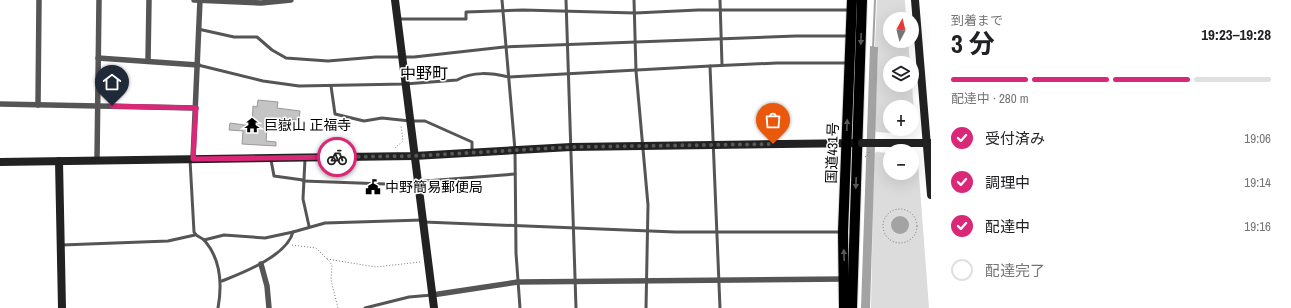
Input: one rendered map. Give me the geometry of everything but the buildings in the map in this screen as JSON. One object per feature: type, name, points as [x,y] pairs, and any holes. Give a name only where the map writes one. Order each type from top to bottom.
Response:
[{"type":"highway","name":"国道431号","points":[[852,308],[860,143],[862,0]]},
{"type":"highway","name":"国道431号","points":[[844,308],[845,279],[843,232],[852,5]]},
{"type":"street","points":[[38,105],[39,0]]},
{"type":"street","points":[[97,160],[99,0]]},
{"type":"street","points":[[148,61],[149,0]]},
{"type":"street","points":[[194,0],[261,3],[291,0]]},
{"type":"street","points":[[192,159],[196,108],[200,0]]},
{"type":"street","points":[[395,0],[434,308]]},
{"type":"street","points":[[915,0],[929,143],[931,195]]},
{"type":"street","points":[[98,58],[198,65]]},
{"type":"street","points":[[0,104],[196,108]]},
{"type":"street","points":[[0,162],[414,156],[571,147],[929,143]]},
{"type":"street","points":[[59,161],[62,308]]},
{"type":"street","points":[[261,264],[267,286],[269,308]]},
{"type":"street","points":[[432,295],[518,282],[845,279]]},
{"type":"lane","points":[[502,0],[504,47],[509,78],[515,150],[516,226],[520,308]]},
{"type":"lane","points":[[566,0],[567,75],[571,147],[572,228],[576,308]]},
{"type":"lane","points":[[634,0],[637,42],[636,71],[648,205],[646,308]]},
{"type":"lane","points":[[720,0],[722,65]]},
{"type":"lane","points":[[397,19],[466,19],[466,12],[502,10],[635,13],[852,5]]},
{"type":"lane","points":[[198,29],[234,38],[257,37],[272,50],[286,58],[328,61],[376,57],[402,58],[504,47],[850,36]]},
{"type":"lane","points":[[198,65],[263,81],[299,86],[331,86],[405,84],[457,80],[464,76],[480,73],[509,78],[722,65],[849,63]]},
{"type":"lane","points":[[710,66],[720,308]]},
{"type":"lane","points":[[331,86],[335,114],[364,121],[390,118],[410,122],[425,121],[446,129],[472,142],[472,152]]},
{"type":"lane","points":[[271,158],[274,176],[303,181],[386,184],[515,174]]},
{"type":"lane","points":[[305,158],[303,207],[309,226]]},
{"type":"lane","points":[[192,159],[192,210],[195,235]]},
{"type":"lane","points":[[204,240],[224,236],[265,238],[293,232],[309,226],[344,222],[422,221],[647,231],[843,232]]},
{"type":"lane","points":[[222,281],[261,264],[287,244],[293,232]]},
{"type":"lane","points":[[60,245],[168,241],[195,235],[204,240],[210,247],[222,281],[218,308]]},
{"type":"lane","points":[[365,308],[409,297],[432,295]]},
{"type":"path","points":[[392,150],[403,140],[400,122]]},
{"type":"path","points":[[899,208],[907,210],[913,215],[917,226],[913,237],[901,243],[887,237],[883,227],[885,216],[894,209],[899,208]]},
{"type":"path","points":[[287,244],[316,248],[327,259],[332,266],[331,280],[338,308]]},
{"type":"path","points":[[327,259],[376,267],[428,261]]},
{"type":"shaded area","points":[[877,0],[905,0],[906,12],[883,12],[883,48],[909,48],[909,56],[883,56],[883,92],[913,92],[913,100],[883,100],[883,132],[876,132],[875,130],[878,47],[875,46]]},
{"type":"shaded area","points":[[870,46],[878,47],[870,308],[861,308]]},
{"type":"shaded area","points":[[876,152],[883,152],[883,180],[919,180],[919,175],[929,308],[871,308],[874,154]]},
{"type":"shaded area","points":[[896,216],[904,216],[909,221],[907,232],[904,234],[896,234],[891,229],[891,221]]},
{"type":"waterway","points":[[873,49],[875,0]]},
{"type":"way so far","points":[[337,157],[414,156],[571,147],[773,144]]},
{"type":"place","name":"巨嶽山 正福寺","points":[[252,125]]},
{"type":"place","name":"中野簡易郵便局","points":[[373,187]]},
{"type":"district","name":"中野町","points":[[424,73]]},
{"type":"route","points":[[112,106],[196,108],[193,159],[337,157]]}]
